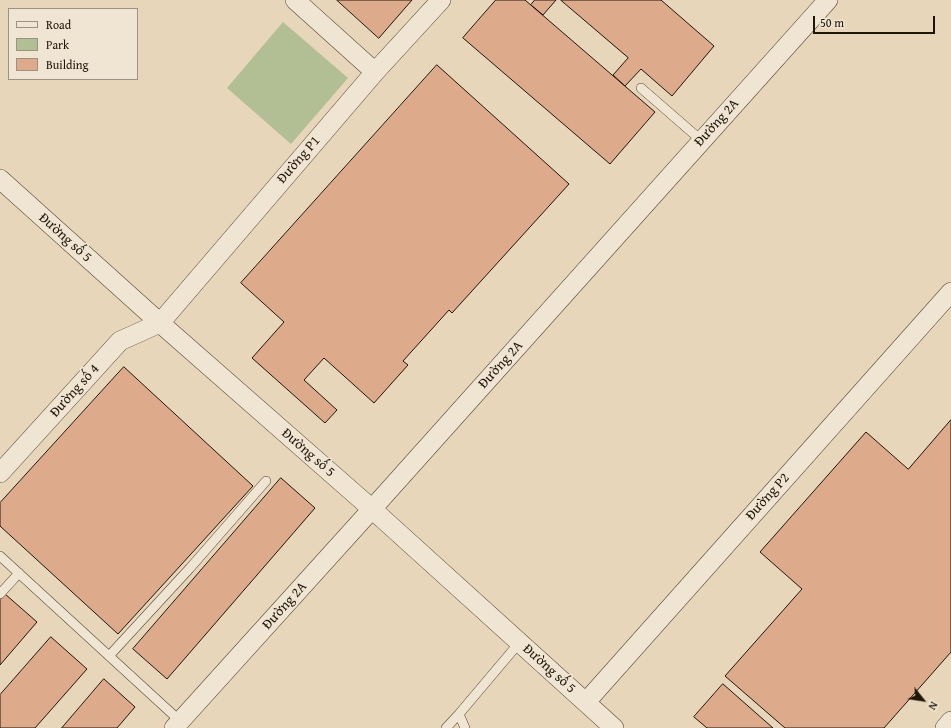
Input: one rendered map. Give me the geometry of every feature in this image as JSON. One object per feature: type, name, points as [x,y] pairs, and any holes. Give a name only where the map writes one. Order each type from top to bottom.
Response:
[{"type":"street","points":[[295,0],[375,72]]},
{"type":"street","name":"Đường P1","points":[[160,323],[375,72],[440,0]]},
{"type":"street","name":"Đường 2A","points":[[177,724],[372,509],[828,0]]},
{"type":"street","name":"Đường số 5","points":[[0,179],[160,323],[372,509],[614,728]]},
{"type":"street","name":"Đường P2","points":[[586,702],[951,292]]},
{"type":"street","name":"Đường số 4","points":[[0,473],[120,341],[160,323]]},
{"type":"street","points":[[945,728],[951,721]]},
{"type":"lane","points":[[641,88],[702,140]]},
{"type":"lane","points":[[109,656],[190,568],[266,481]]},
{"type":"lane","points":[[0,556],[109,656],[177,724]]},
{"type":"lane","points":[[0,594],[19,573]]},
{"type":"lane","points":[[446,728],[460,714],[519,642]]},
{"type":"lane","points":[[460,714],[465,728]]},
{"type":"green space","points":[[283,22],[348,78],[291,144],[227,88]]},
{"type":"building","points":[[337,0],[412,0],[379,38]]},
{"type":"building","points":[[496,0],[525,0],[655,112],[610,164],[463,38]]},
{"type":"building","points":[[535,0],[556,0],[543,15],[531,5]]},
{"type":"building","points":[[561,0],[661,0],[714,46],[672,96],[641,69],[625,86],[613,75],[628,58]]},
{"type":"building","points":[[437,65],[569,184],[452,313],[449,310],[403,361],[408,365],[374,403],[324,358],[304,380],[337,410],[325,423],[252,358],[284,322],[241,283]]},
{"type":"building","points":[[124,367],[253,486],[118,634],[0,526],[0,503]]},
{"type":"building","points":[[951,420],[951,652],[884,728],[785,728],[725,676],[802,589],[760,552],[866,432],[908,469]]},
{"type":"building","points":[[281,478],[315,508],[167,679],[133,649]]},
{"type":"building","points":[[5,594],[37,622],[0,665],[0,600]]},
{"type":"building","points":[[51,637],[87,669],[35,728],[0,728],[0,695]]},
{"type":"building","points":[[104,679],[135,707],[117,728],[62,728]]},
{"type":"building","points":[[723,684],[773,728],[707,728],[694,717]]}]
